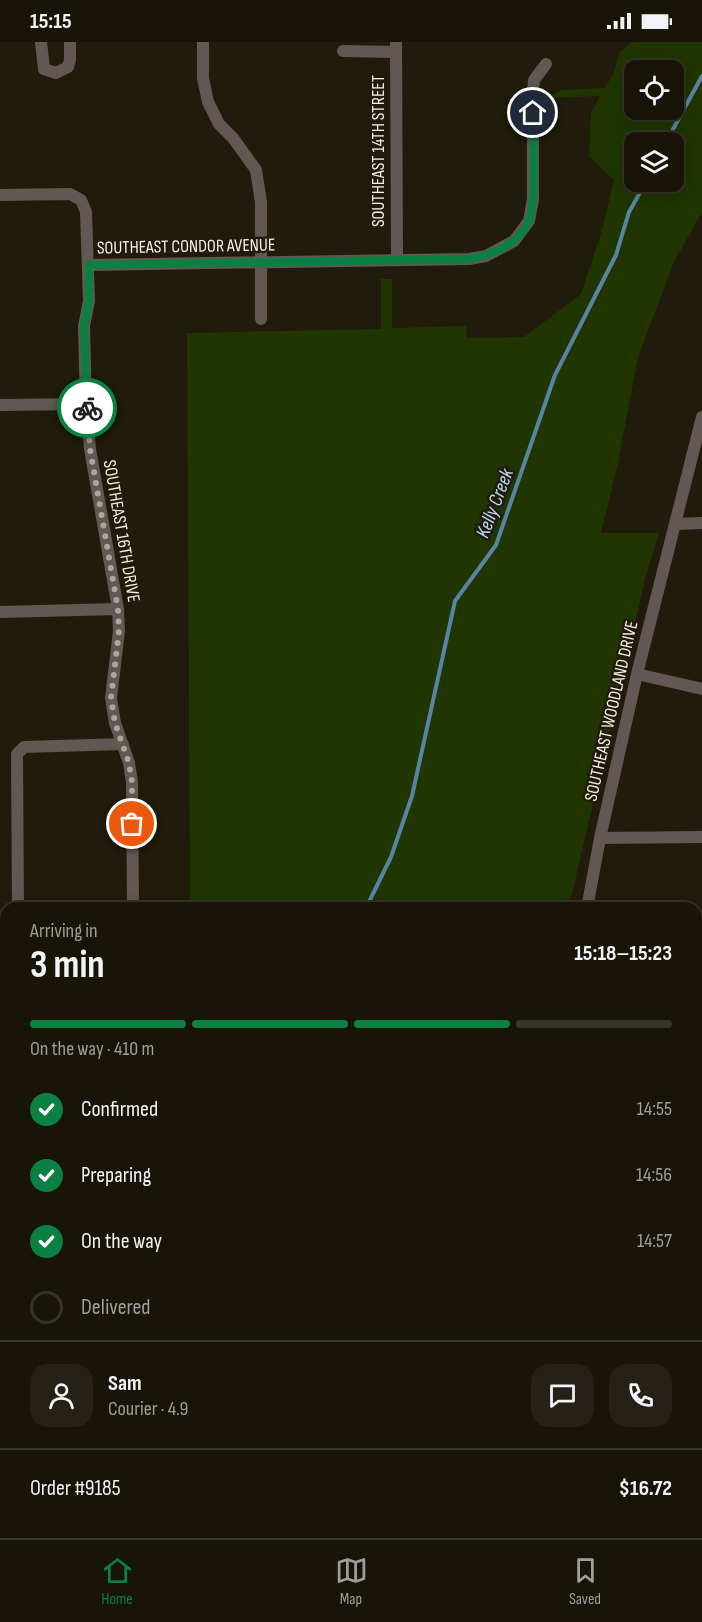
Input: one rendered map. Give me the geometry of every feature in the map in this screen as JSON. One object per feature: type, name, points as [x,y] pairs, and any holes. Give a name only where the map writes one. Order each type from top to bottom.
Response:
[{"type":"street","points":[[41,42],[44,69],[56,74],[68,67],[70,42]]},
{"type":"street","points":[[203,42],[203,78],[208,102],[219,124],[233,138],[256,170],[261,202],[261,319]]},
{"type":"street","points":[[342,51],[396,47]]},
{"type":"street","name":"SOUTHEAST 14TH STREET","points":[[396,47],[397,259]]},
{"type":"street","name":"SOUTHEAST CONDOR AVENUE","points":[[0,195],[70,194],[81,200],[86,212],[89,265],[478,258],[514,241],[529,220],[533,199],[534,80],[546,64]]},
{"type":"street","name":"SOUTHEAST 16TH DRIVE","points":[[89,265],[89,301],[84,326],[86,404],[90,449],[118,609],[119,631],[111,698],[115,723],[129,763],[132,782],[133,902]]},
{"type":"street","points":[[0,405],[86,404]]},
{"type":"street","name":"SOUTHEAST WOODLAND DRIVE","points":[[587,902],[637,674],[702,417]]},
{"type":"street","points":[[676,524],[702,523]]},
{"type":"street","points":[[0,612],[118,609]]},
{"type":"street","points":[[637,674],[702,689]]},
{"type":"street","points":[[18,902],[17,754],[24,747],[123,744]]},
{"type":"street","points":[[600,838],[702,837]]},
{"type":"green space","points":[[632,42],[702,42],[702,212],[674,262],[638,357],[618,463],[601,533],[659,533],[646,575],[570,902],[190,902],[187,333],[381,329],[381,279],[392,279],[392,328],[466,326],[467,338],[524,337],[581,294],[600,237],[614,180],[589,156],[591,113],[600,96],[546,98],[561,90],[605,88],[614,72],[619,53]]},
{"type":"waterway","name":"Kelly Creek","points":[[671,132],[702,76]]},
{"type":"waterway","name":"Kelly Creek","points":[[369,902],[391,857],[412,796],[455,601],[496,545],[555,375],[616,255],[629,212],[640,192]]},
{"type":"way so far","points":[[87,408],[90,449],[118,609],[119,631],[111,698],[115,723],[129,763],[132,782],[132,824]]},
{"type":"route","points":[[87,408],[84,326],[89,301],[89,265],[469,259],[486,256],[514,241],[529,220],[533,199],[533,113]]}]
